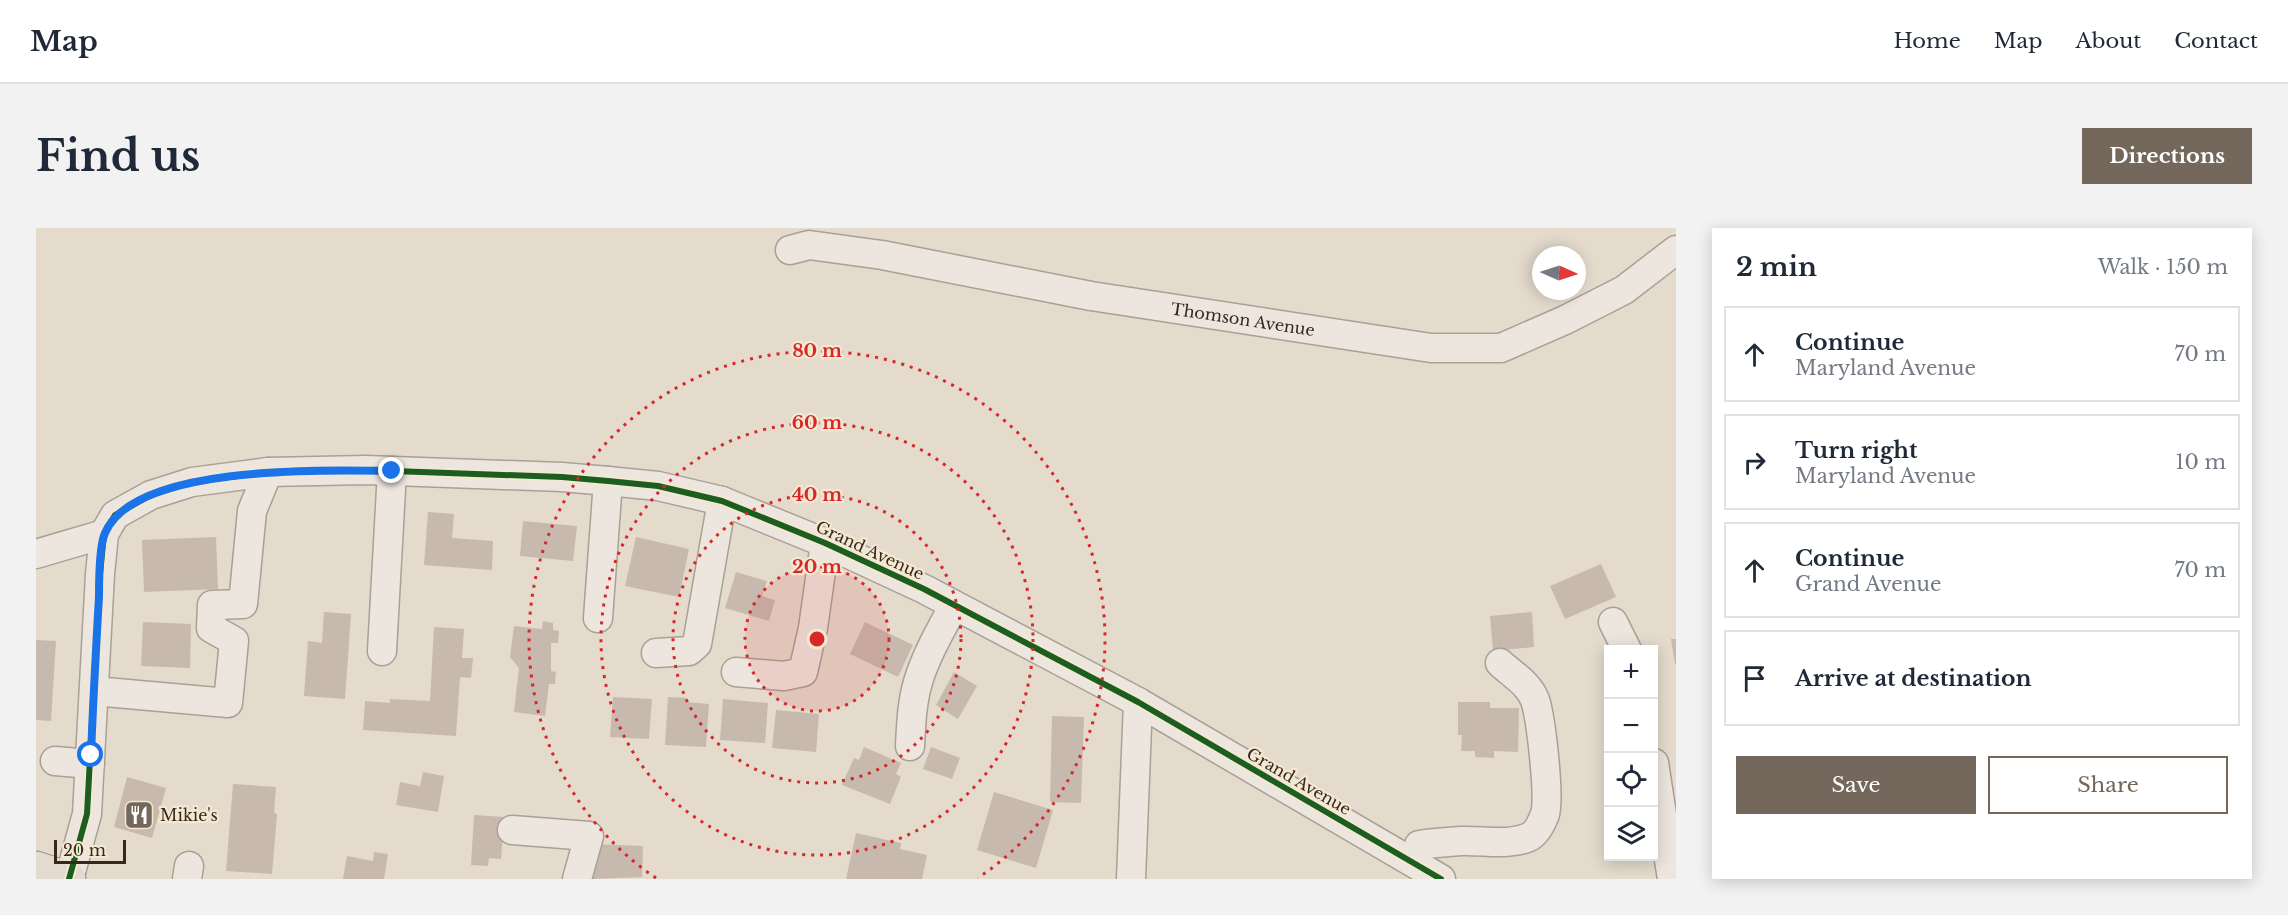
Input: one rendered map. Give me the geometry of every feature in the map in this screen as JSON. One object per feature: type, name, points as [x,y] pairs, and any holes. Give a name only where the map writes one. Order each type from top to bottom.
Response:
[{"type":"main road","points":[[36,868],[69,879]]},
{"type":"street","name":"Thomson Avenue","points":[[790,250],[809,245],[882,255],[1091,296],[1431,348],[1501,348],[1565,320],[1624,290],[1676,250]]},
{"type":"street","name":"Grand Avenue","points":[[104,534],[115,515],[152,495],[192,482],[268,472],[392,471],[608,481],[657,486],[722,501],[825,543],[954,605],[1418,848],[1441,879]]},
{"type":"street","points":[[382,651],[392,471]]},
{"type":"street","points":[[94,691],[228,703],[234,640],[212,628],[212,605],[243,604],[252,512],[268,472]]},
{"type":"street","points":[[598,618],[608,481]]},
{"type":"street","points":[[656,653],[688,651],[697,644],[722,501]]},
{"type":"street","points":[[36,554],[104,534],[94,691],[98,760],[87,814],[69,879]]},
{"type":"street","points":[[736,672],[784,676],[803,672],[813,628],[825,543]]},
{"type":"street","points":[[910,746],[913,707],[918,682],[954,605]]},
{"type":"street","points":[[1613,622],[1624,645]]},
{"type":"street","points":[[1418,848],[1461,841],[1516,841],[1531,836],[1540,826],[1545,813],[1546,794],[1539,716],[1534,698],[1525,685],[1500,663]]},
{"type":"street","points":[[1131,879],[1138,702]]},
{"type":"street","points":[[55,761],[98,760]]},
{"type":"street","points":[[1658,794],[1672,879]]},
{"type":"street","points":[[512,830],[589,836],[577,879]]},
{"type":"building","points":[[428,512],[454,514],[452,538],[493,541],[492,570],[424,565]]},
{"type":"building","points":[[523,521],[577,526],[573,561],[520,556]]},
{"type":"building","points":[[216,537],[218,589],[144,592],[142,540]]},
{"type":"building","points":[[636,537],[689,549],[679,597],[625,586]]},
{"type":"building","points":[[1601,564],[1616,597],[1565,619],[1550,586]]},
{"type":"building","points":[[736,572],[767,581],[762,596],[775,600],[769,621],[725,608]]},
{"type":"building","points":[[324,612],[351,614],[345,699],[304,696],[308,641],[322,643]]},
{"type":"building","points":[[1532,612],[1534,647],[1493,651],[1490,616]]},
{"type":"building","points":[[543,621],[553,623],[553,630],[559,631],[558,643],[551,643],[551,671],[556,672],[555,684],[549,684],[545,716],[514,712],[519,668],[510,657],[514,626],[542,629]]},
{"type":"building","points":[[143,622],[191,624],[190,668],[141,666]]},
{"type":"building","points":[[865,622],[913,645],[898,677],[850,654]]},
{"type":"building","points":[[434,627],[464,629],[462,658],[473,658],[471,678],[460,677],[456,736],[363,730],[365,701],[390,703],[390,699],[430,701]]},
{"type":"building","points":[[1671,639],[1676,639],[1676,664],[1675,664]]},
{"type":"building","points":[[36,640],[56,641],[51,721],[36,720]]},
{"type":"building","points":[[954,672],[977,686],[958,719],[936,705]]},
{"type":"building","points":[[613,697],[652,699],[649,739],[610,737]]},
{"type":"building","points":[[668,697],[687,698],[686,702],[709,704],[706,747],[665,745]]},
{"type":"building","points":[[723,699],[768,703],[765,743],[720,740]]},
{"type":"building","points":[[1458,702],[1490,702],[1490,708],[1519,708],[1518,752],[1494,751],[1494,758],[1475,757],[1475,751],[1461,751],[1462,735],[1458,735]]},
{"type":"building","points":[[776,710],[819,714],[816,752],[772,748]]},
{"type":"building","points":[[1052,716],[1084,717],[1081,803],[1050,802]]},
{"type":"building","points":[[864,747],[901,763],[896,774],[901,777],[890,804],[842,785],[854,758],[859,760]]},
{"type":"building","points":[[931,747],[960,758],[952,779],[923,769]]},
{"type":"building","points":[[423,772],[444,776],[438,812],[396,805],[400,782],[420,786]]},
{"type":"building","points":[[127,777],[166,788],[152,838],[114,827]]},
{"type":"building","points":[[233,784],[276,787],[274,813],[277,814],[272,874],[226,871]]},
{"type":"building","points":[[994,792],[1053,810],[1036,868],[977,850]]},
{"type":"building","points":[[474,815],[504,817],[501,859],[489,858],[488,866],[471,865]]},
{"type":"building","points":[[856,833],[901,843],[900,849],[927,855],[922,879],[846,879]]},
{"type":"building","points":[[594,844],[643,846],[642,877],[592,879]]},
{"type":"building","points":[[374,852],[388,854],[384,879],[343,879],[347,856],[373,861]]},
{"type":"cycle path","points":[[69,879],[87,814],[100,574],[104,534],[115,515],[151,495],[192,482],[268,472],[366,470],[562,477],[608,481],[658,486],[722,501],[825,543],[924,589],[1138,702],[1441,879]]},
{"type":"place","name":"Mikie's","points":[[139,815]]},
{"type":"route","points":[[91,755],[100,574],[104,534],[115,515],[152,495],[192,482],[236,475],[268,472],[392,471]]}]
